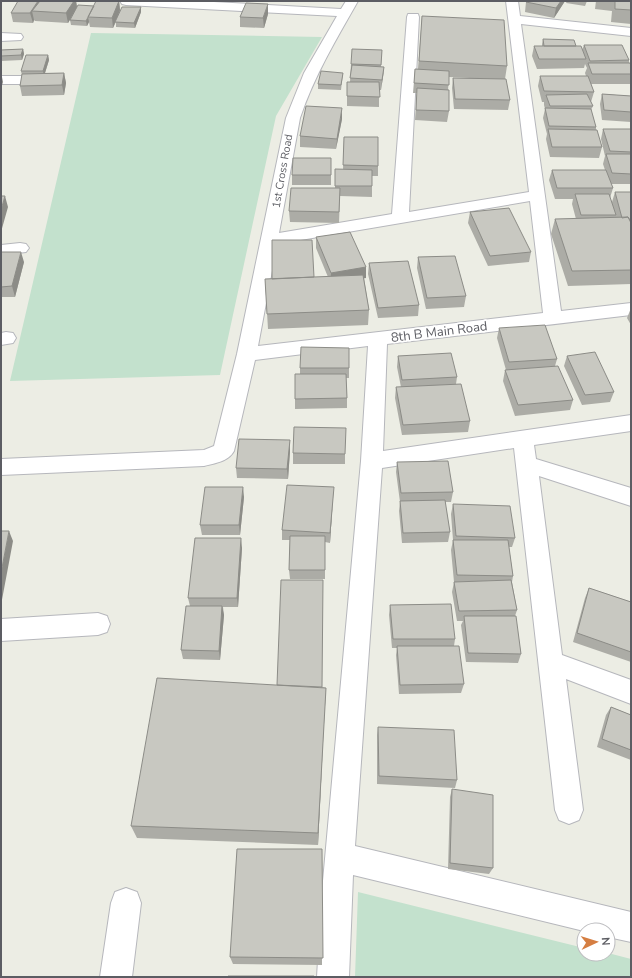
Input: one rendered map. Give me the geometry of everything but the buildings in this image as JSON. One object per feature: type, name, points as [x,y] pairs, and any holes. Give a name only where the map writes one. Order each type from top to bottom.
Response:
[{"type":"street","points":[[135,1],[349,7]]},
{"type":"street","points":[[512,1],[553,318]]},
{"type":"street","name":"1st Cross Road","points":[[1,467],[204,458],[216,455],[223,451],[247,354],[270,240],[289,130],[296,105],[349,7]]},
{"type":"street","points":[[400,218],[413,17]]},
{"type":"street","points":[[514,19],[631,32]]},
{"type":"street","points":[[1,37],[16,37]]},
{"type":"street","points":[[1,80],[59,80]]},
{"type":"street","points":[[270,240],[537,195]]},
{"type":"street","points":[[1,250],[20,248]]},
{"type":"street","name":"8th B Main Road","points":[[247,354],[631,309]]},
{"type":"street","points":[[333,977],[340,858],[372,461],[378,338]]},
{"type":"street","points":[[372,461],[631,423]]},
{"type":"street","points":[[524,438],[569,810]]},
{"type":"street","points":[[527,464],[631,497]]},
{"type":"street","points":[[1,630],[98,624]]},
{"type":"street","points":[[550,662],[631,692]]},
{"type":"street","points":[[340,858],[631,926]]},
{"type":"street","points":[[116,977],[126,903]]},
{"type":"green space","points":[[91,33],[322,37],[276,116],[220,375],[10,381]]},
{"type":"green space","points":[[358,892],[576,946],[576,962],[616,962],[616,955],[631,959],[631,977],[355,977]]}]
